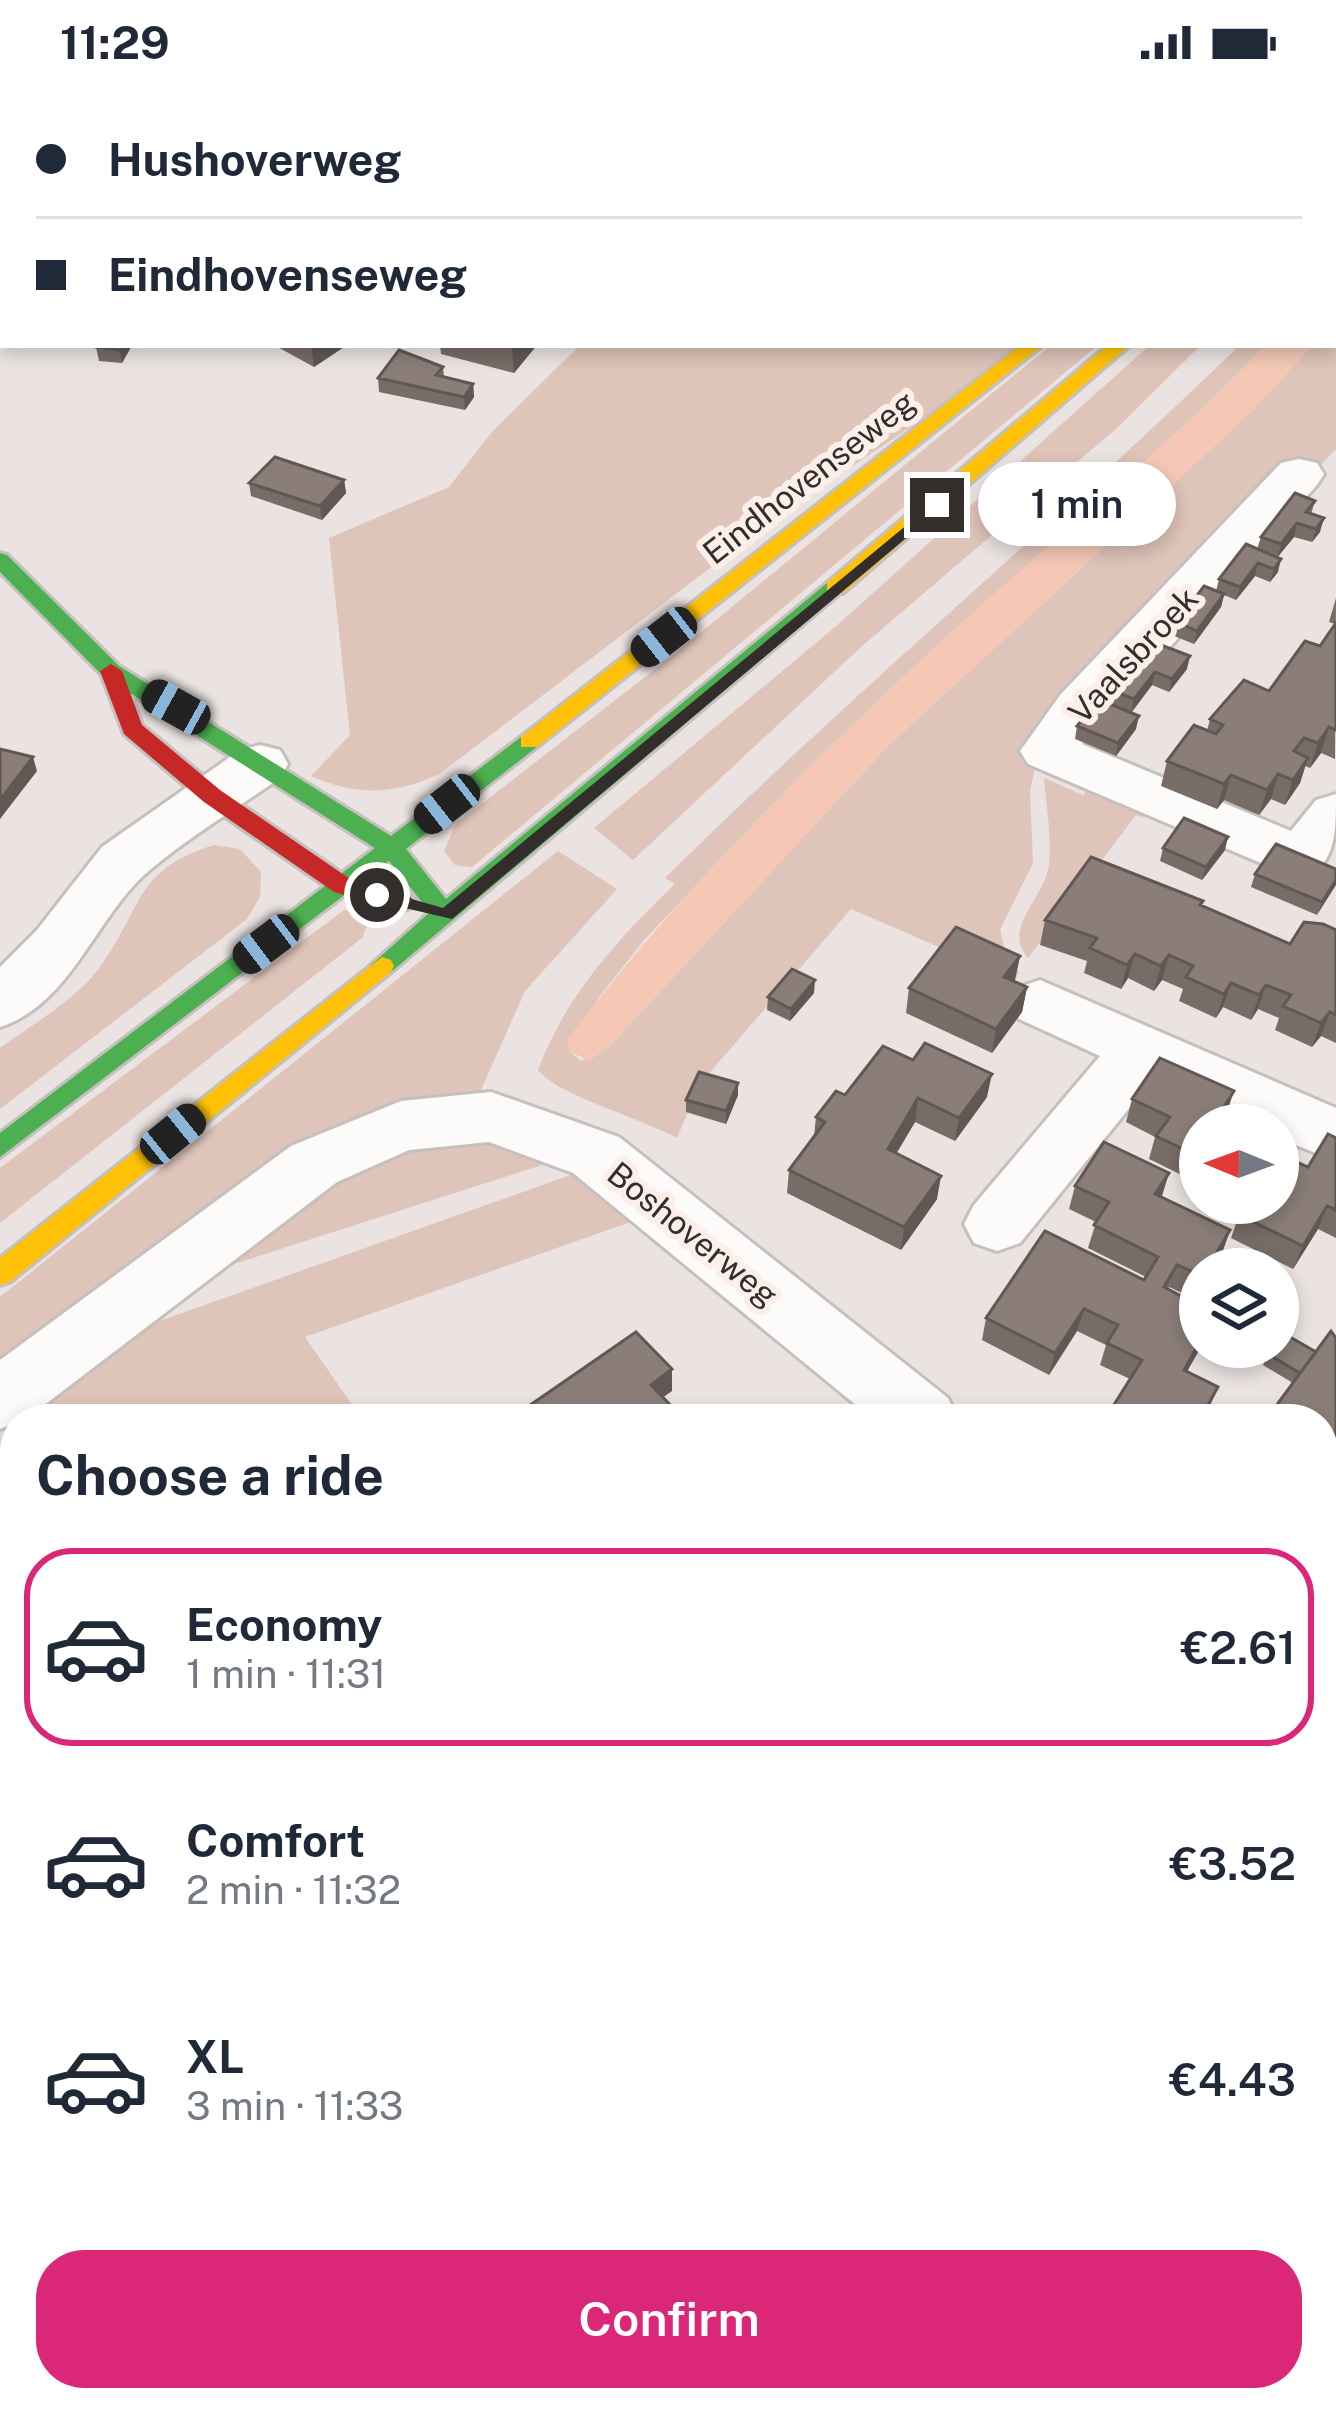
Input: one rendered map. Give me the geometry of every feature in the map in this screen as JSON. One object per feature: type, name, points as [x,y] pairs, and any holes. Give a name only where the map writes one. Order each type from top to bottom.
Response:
[{"type":"main road","name":"Eindhovenseweg","points":[[0,1147],[1029,348]]},
{"type":"main road","points":[[0,1274],[446,915],[1116,348]]},
{"type":"main road","points":[[0,560],[111,671],[392,847],[446,915]]},
{"type":"main road","points":[[111,671],[132,729],[212,796],[342,886],[446,915]]},
{"type":"street","name":"Vaalsbroek","points":[[1299,473],[1081,707],[1048,752],[1301,859],[1336,814]]},
{"type":"street","points":[[0,1004],[58,946],[122,862],[260,764]]},
{"type":"street","points":[[1040,1003],[1336,1136]]},
{"type":"street","points":[[997,1224],[1141,1050]]},
{"type":"street","name":"Boshoverweg","points":[[6,1394],[314,1164],[401,1126],[490,1117],[596,1155],[904,1404]]},
{"type":"shaded area","points":[[577,348],[1015,348],[953,399],[782,513],[438,775],[374,791],[311,776],[350,735],[329,538],[449,487],[491,433]]},
{"type":"shaded area","points":[[1047,348],[1094,348],[472,867],[455,865],[444,851],[456,824],[672,656]]},
{"type":"shaded area","points":[[1147,348],[1198,348],[1117,428],[862,646],[633,860],[594,828],[835,627]]},
{"type":"shaded area","points":[[1237,348],[1262,348],[1209,404],[928,654],[749,830],[644,940],[599,997],[569,1051],[581,1061],[608,1048],[887,747],[1251,412],[1310,348],[1336,348],[1336,449],[1036,761],[1030,792],[1033,863],[1000,930],[1007,959],[1019,972],[1015,980],[851,909],[699,1085],[677,1138],[563,1089],[538,1070],[579,993],[633,926],[675,884],[665,878]]},
{"type":"shaded area","points":[[1262,348],[1310,348],[1251,412],[888,746],[608,1048],[589,1061],[569,1051],[567,1040],[650,937],[785,791],[928,653]]},
{"type":"shaded area","points":[[1044,778],[1083,795],[1091,785],[1149,809],[1143,817],[1136,815],[1028,958],[1019,935],[1049,864]]},
{"type":"shaded area","points":[[214,845],[240,849],[261,872],[260,897],[247,919],[0,1109],[0,1048],[92,977],[155,878],[188,855]]},
{"type":"shaded area","points":[[558,851],[617,889],[525,991],[477,1099],[0,1377],[0,1297]]},
{"type":"shaded area","points":[[344,910],[360,914],[367,926],[362,938],[0,1223],[0,1168]]},
{"type":"shaded area","points":[[458,1141],[520,1141],[567,1157],[203,1274],[328,1179],[391,1153]]},
{"type":"shaded area","points":[[576,1173],[639,1219],[305,1337],[352,1404],[50,1404],[137,1329]]},
{"type":"building","points":[[399,350],[443,367],[436,375],[473,384],[464,397],[378,378]]},
{"type":"building","points":[[275,457],[344,480],[320,506],[249,483]]},
{"type":"building","points":[[1295,493],[1315,501],[1306,512],[1324,518],[1316,529],[1297,523],[1281,544],[1261,537]]},
{"type":"building","points":[[1246,544],[1281,559],[1274,569],[1258,563],[1240,587],[1219,579]]},
{"type":"building","points":[[1204,586],[1224,594],[1197,631],[1177,622]]},
{"type":"building","points":[[1336,623],[1336,730],[1329,727],[1318,743],[1304,738],[1294,751],[1308,758],[1293,780],[1278,774],[1267,790],[1231,775],[1224,784],[1167,761],[1194,725],[1216,734],[1223,725],[1210,719],[1244,680],[1269,691],[1305,641],[1320,646]]},
{"type":"building","points":[[1153,642],[1190,656],[1172,679],[1155,672],[1134,699],[1113,691]]},
{"type":"building","points":[[1098,699],[1139,716],[1118,743],[1077,726]]},
{"type":"building","points":[[0,749],[33,757],[0,800]]},
{"type":"building","points":[[1184,818],[1228,837],[1206,867],[1163,848]]},
{"type":"building","points":[[1276,844],[1336,869],[1336,880],[1322,902],[1255,874]]},
{"type":"building","points":[[1091,857],[1203,901],[1200,905],[1290,944],[1304,922],[1336,930],[1336,1015],[1330,1012],[1321,1023],[1283,1006],[1291,995],[1266,985],[1259,995],[1231,983],[1224,994],[1186,977],[1193,966],[1169,955],[1161,966],[1135,954],[1127,965],[1090,948],[1097,938],[1045,920]]},
{"type":"building","points":[[956,927],[1020,956],[1004,977],[1027,987],[996,1029],[909,988]]},
{"type":"building","points":[[792,969],[815,980],[791,1009],[768,997]]},
{"type":"building","points":[[925,1043],[992,1074],[959,1118],[918,1098],[888,1149],[941,1176],[904,1227],[789,1170],[825,1122],[816,1117],[836,1091],[845,1095],[883,1046],[913,1060]]},
{"type":"building","points":[[1160,1058],[1234,1091],[1226,1104],[1179,1104],[1179,1147],[1156,1136],[1170,1117],[1132,1099]]},
{"type":"building","points":[[699,1072],[738,1083],[726,1111],[686,1100]]},
{"type":"building","points":[[1328,1134],[1336,1138],[1336,1210],[1327,1206],[1303,1246],[1258,1224],[1299,1224],[1299,1163],[1308,1167]]},
{"type":"building","points":[[1104,1142],[1169,1173],[1155,1194],[1179,1206],[1179,1224],[1218,1224],[1230,1230],[1219,1248],[1179,1248],[1179,1266],[1164,1287],[1179,1295],[1179,1368],[1218,1387],[1208,1404],[1114,1404],[1142,1360],[1107,1343],[1118,1325],[1084,1309],[1055,1353],[986,1318],[1045,1231],[1144,1280],[1158,1257],[1094,1225],[1109,1202],[1075,1186]]},
{"type":"building","points":[[1331,1331],[1336,1338],[1336,1404],[1277,1404]]},
{"type":"building","points":[[636,1332],[672,1369],[651,1385],[669,1404],[532,1404]]},
{"type":"building","points":[[1299,1342],[1316,1352],[1300,1373],[1292,1368],[1299,1368]]},
{"type":"traffic: fast","points":[[0,560],[111,671],[391,847],[446,915]]},
{"type":"traffic: fast","points":[[382,966],[835,588]]},
{"type":"traffic: fast","points":[[0,1147],[529,742]]},
{"type":"traffic: slow","points":[[529,742],[1029,348]]},
{"type":"traffic: slow","points":[[835,588],[1116,348]]},
{"type":"traffic: slow","points":[[0,1274],[382,966]]},
{"type":"traffic: jam","points":[[111,671],[132,729],[212,796],[342,886],[402,902]]},
{"type":"route","points":[[377,895],[446,915],[937,505]]}]
